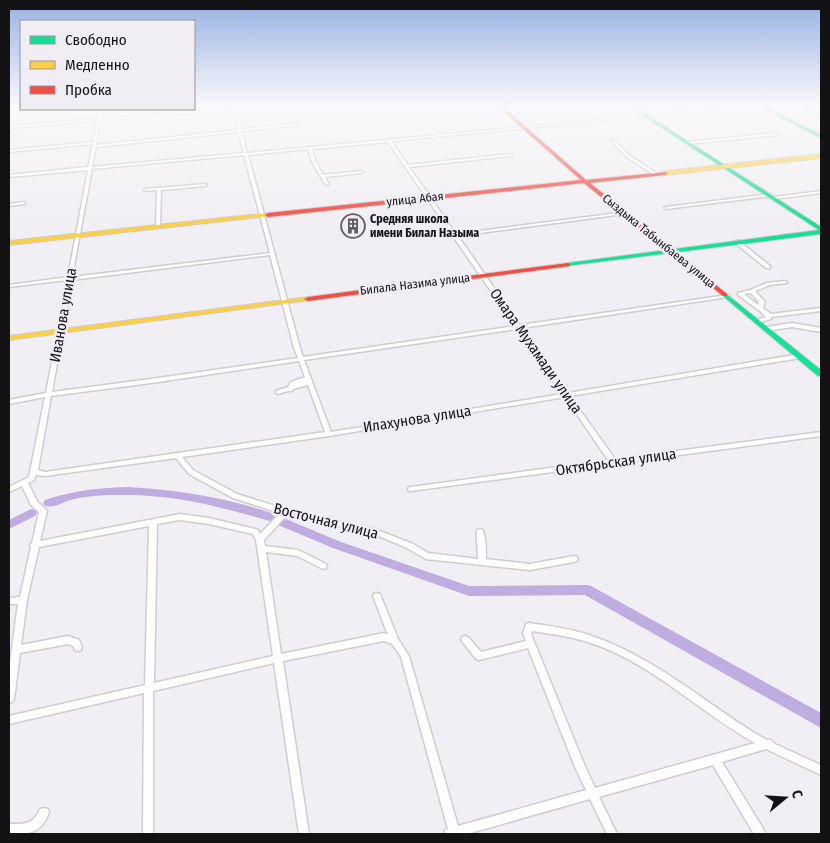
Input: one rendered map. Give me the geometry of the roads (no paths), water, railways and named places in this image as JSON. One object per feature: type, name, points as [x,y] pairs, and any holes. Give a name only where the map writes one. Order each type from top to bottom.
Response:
[{"type":"street","points":[[9,151],[79,145]]},
{"type":"street","name":"Иванова улица","points":[[34,472],[95,145]]},
{"type":"street","points":[[245,145],[271,254],[300,358],[329,434]]},
{"type":"street","points":[[9,176],[352,145]]},
{"type":"street","name":"Омара Мухамади улица","points":[[392,145],[521,326],[613,462]]},
{"type":"street","name":"Сыздыка Табынбаева улица","points":[[545,145],[584,180],[821,374]]},
{"type":"street","points":[[617,145],[628,156],[655,174]]},
{"type":"street","points":[[691,145],[821,230]]},
{"type":"street","points":[[310,149],[327,184]]},
{"type":"street","points":[[406,166],[510,155]]},
{"type":"street","name":"улица Абая","points":[[9,243],[821,156]]},
{"type":"street","points":[[323,176],[361,172]]},
{"type":"street","points":[[146,190],[205,185]]},
{"type":"street","points":[[158,227],[159,189]]},
{"type":"street","points":[[666,208],[821,192]]},
{"type":"street","points":[[9,205],[24,204]]},
{"type":"street","points":[[456,235],[624,213]]},
{"type":"street","name":"Билала Назима улица","points":[[9,338],[821,230]]},
{"type":"street","points":[[737,242],[768,267]]},
{"type":"street","points":[[9,286],[271,254]]},
{"type":"street","points":[[754,294],[752,291],[755,289],[785,282]]},
{"type":"street","points":[[760,308],[762,302],[749,290],[740,294],[760,308],[774,317],[821,310]]},
{"type":"street","points":[[9,402],[50,394],[186,376],[728,296]]},
{"type":"street","points":[[758,321],[769,318],[760,308]]},
{"type":"street","points":[[768,329],[792,325],[821,330]]},
{"type":"street","name":"Илахунова улица","points":[[34,472],[45,474],[329,434],[800,356]]},
{"type":"street","points":[[278,392],[290,390],[309,380]]},
{"type":"street","name":"Октябрьская улица","points":[[411,489],[821,434]]},
{"type":"street","name":"Восточная улица","points":[[177,455],[191,472],[235,496],[286,512],[375,532],[410,546],[426,556],[530,567],[574,558]]},
{"type":"street","points":[[9,490],[32,478],[34,472]]},
{"type":"street","points":[[9,699],[22,600],[43,512],[34,503],[24,483]]},
{"type":"street","points":[[260,539],[286,512]]},
{"type":"street","points":[[34,545],[180,517],[196,518],[256,532],[260,539],[276,659],[304,834]]},
{"type":"street","points":[[148,834],[153,522]]},
{"type":"street","points":[[480,532],[482,562]]},
{"type":"street","points":[[261,549],[298,553],[323,566]]},
{"type":"street","points":[[377,596],[395,641],[405,656],[453,834],[769,744]]},
{"type":"street","points":[[9,601],[22,600]]},
{"type":"street","points":[[612,834],[592,794],[531,644],[527,634],[529,627],[555,629],[606,643],[686,689],[745,732],[821,770]]},
{"type":"street","points":[[384,638],[390,628]]},
{"type":"street","points":[[9,720],[276,659],[384,638],[395,641]]},
{"type":"street","points":[[16,650],[68,640],[78,647]]},
{"type":"street","points":[[465,640],[479,656],[531,644]]},
{"type":"street","points":[[715,759],[760,834]]},
{"type":"street","points":[[9,829],[29,829],[43,819],[44,813]]},
{"type":"waterway","points":[[49,503],[72,496],[99,492],[161,493],[223,503],[273,518]]},
{"type":"waterway","points":[[9,525],[31,513]]},
{"type":"waterway","points":[[282,522],[337,545],[469,591],[587,590],[821,721]]},
{"type":"place","name":"Средняя школа имени Билал Назыма","points":[[353,226]]}]
